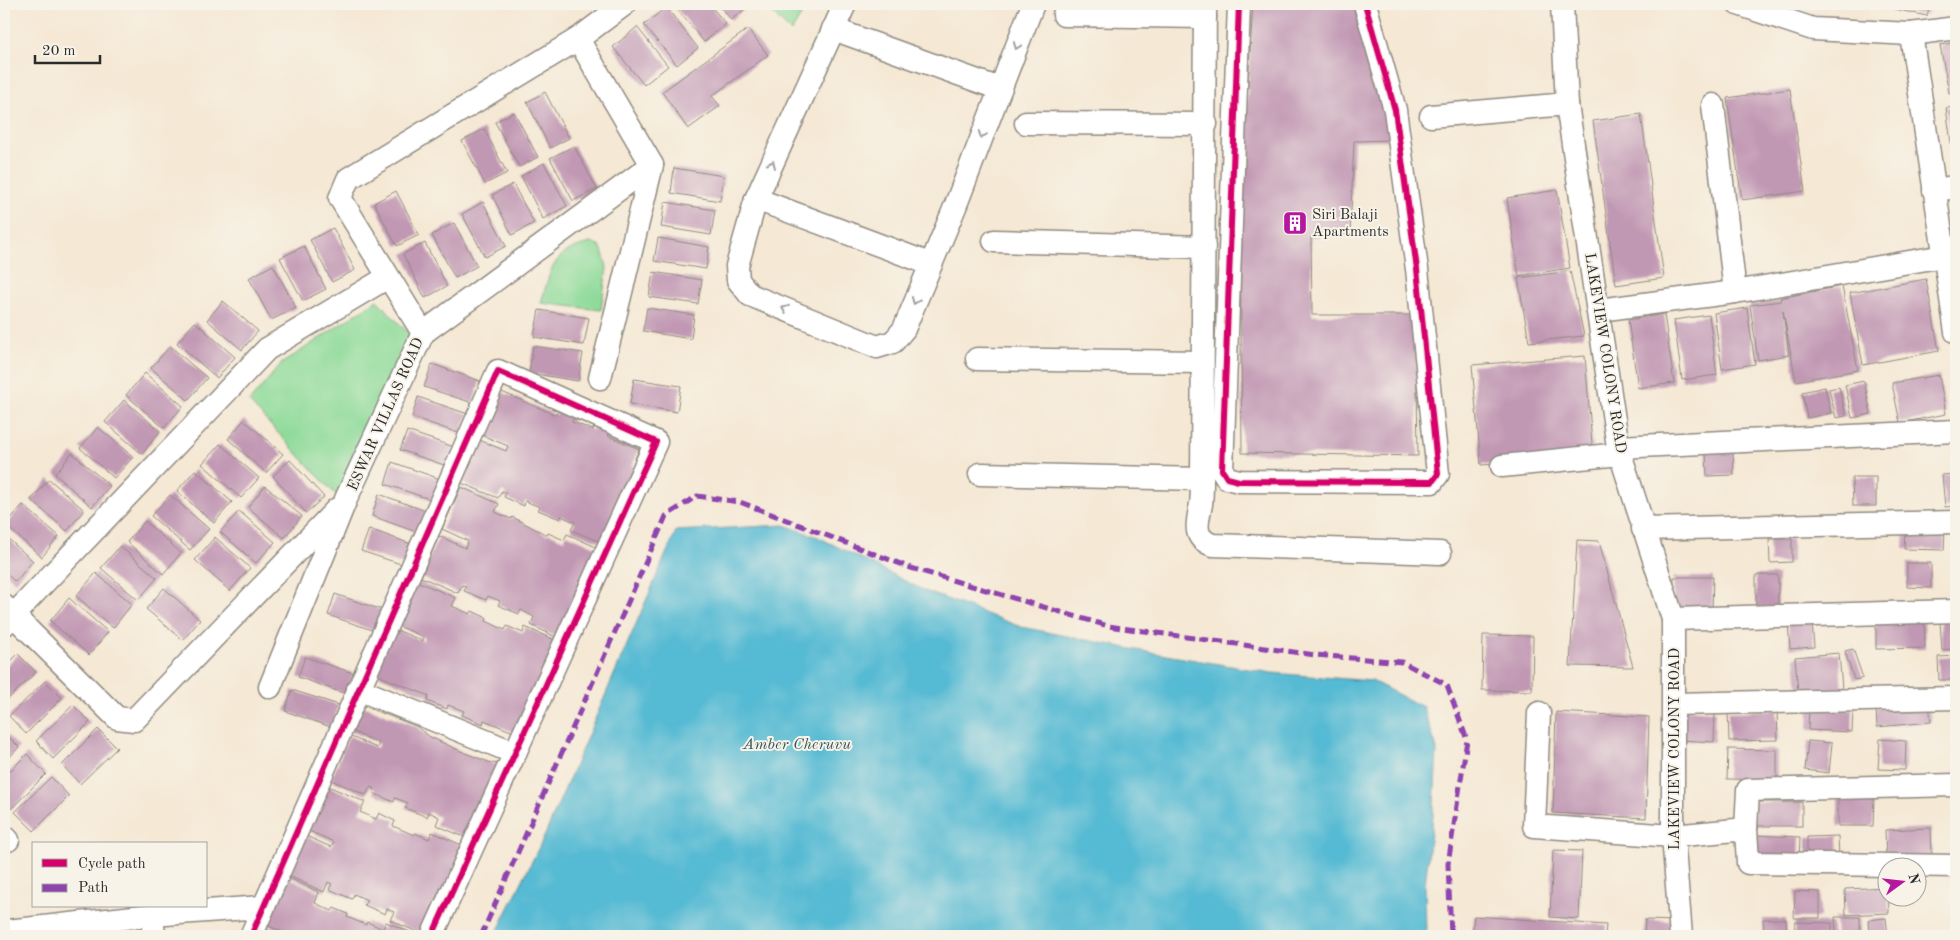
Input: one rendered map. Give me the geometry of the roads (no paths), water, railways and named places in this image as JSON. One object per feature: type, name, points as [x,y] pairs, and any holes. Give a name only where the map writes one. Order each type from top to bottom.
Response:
[{"type":"street","name":"ESWAR VILLAS ROAD","points":[[270,687],[346,500],[423,333],[340,198],[348,179],[578,38],[625,4]]},
{"type":"street","points":[[845,4],[756,199],[737,266],[738,280],[750,295],[877,347],[893,342],[904,329],[955,207],[1033,4]]},
{"type":"street","points":[[1239,4],[1222,470],[1227,478],[1239,481],[1432,482],[1438,474],[1416,260],[1394,110],[1366,4]]},
{"type":"street","name":"LAKEVIEW COLONY ROAD","points":[[1562,4],[1567,104],[1619,451],[1673,619],[1673,836],[1681,936]]},
{"type":"street","points":[[1738,4],[1813,29],[1911,34],[1956,28]]},
{"type":"street","points":[[1064,15],[1205,10],[1206,124],[1202,479],[1201,502],[1197,523],[1198,532],[1204,542],[1213,545],[1440,553]]},
{"type":"street","points":[[833,29],[1000,89]]},
{"type":"street","points":[[1911,34],[1956,332]]},
{"type":"street","points":[[578,38],[652,165],[600,378]]},
{"type":"street","points":[[1431,116],[1567,104]]},
{"type":"street","points":[[1713,105],[1735,292]]},
{"type":"street","points":[[1026,123],[1206,124]]},
{"type":"street","points":[[423,333],[652,165]]},
{"type":"street","points":[[1934,190],[1956,187]]},
{"type":"street","points":[[756,199],[930,264]]},
{"type":"street","points":[[994,241],[1204,247]]},
{"type":"street","points":[[1599,310],[1735,292],[1944,256]]},
{"type":"street","points":[[346,500],[134,720],[117,718],[7,615],[267,349],[388,277]]},
{"type":"street","points":[[977,358],[1202,362]]},
{"type":"street","points":[[251,936],[262,907],[498,371],[656,442],[432,936]]},
{"type":"street","points":[[1502,466],[1619,451],[1956,431]]},
{"type":"street","points":[[980,474],[1202,479]]},
{"type":"street","points":[[1643,529],[1956,522]]},
{"type":"street","points":[[1673,619],[1956,611]]},
{"type":"street","points":[[358,689],[515,753]]},
{"type":"street","points":[[1674,704],[1956,698]]},
{"type":"street","points":[[1539,713],[1534,826],[1673,836],[1746,829]]},
{"type":"street","points":[[1956,785],[1748,790],[1746,829],[1748,863],[1956,866]]},
{"type":"street","points":[[7,936],[6,931],[153,926],[262,907]]},
{"type":"water","name":"Amber Cheruvu","points":[[784,525],[818,537],[925,591],[1021,627],[1142,651],[1272,673],[1372,681],[1423,707],[1437,749],[1434,807],[1425,884],[1426,936],[495,936],[545,835],[676,531]]},
{"type":"place","name":"Siri Balaji Apartments","points":[[1295,223]]}]
